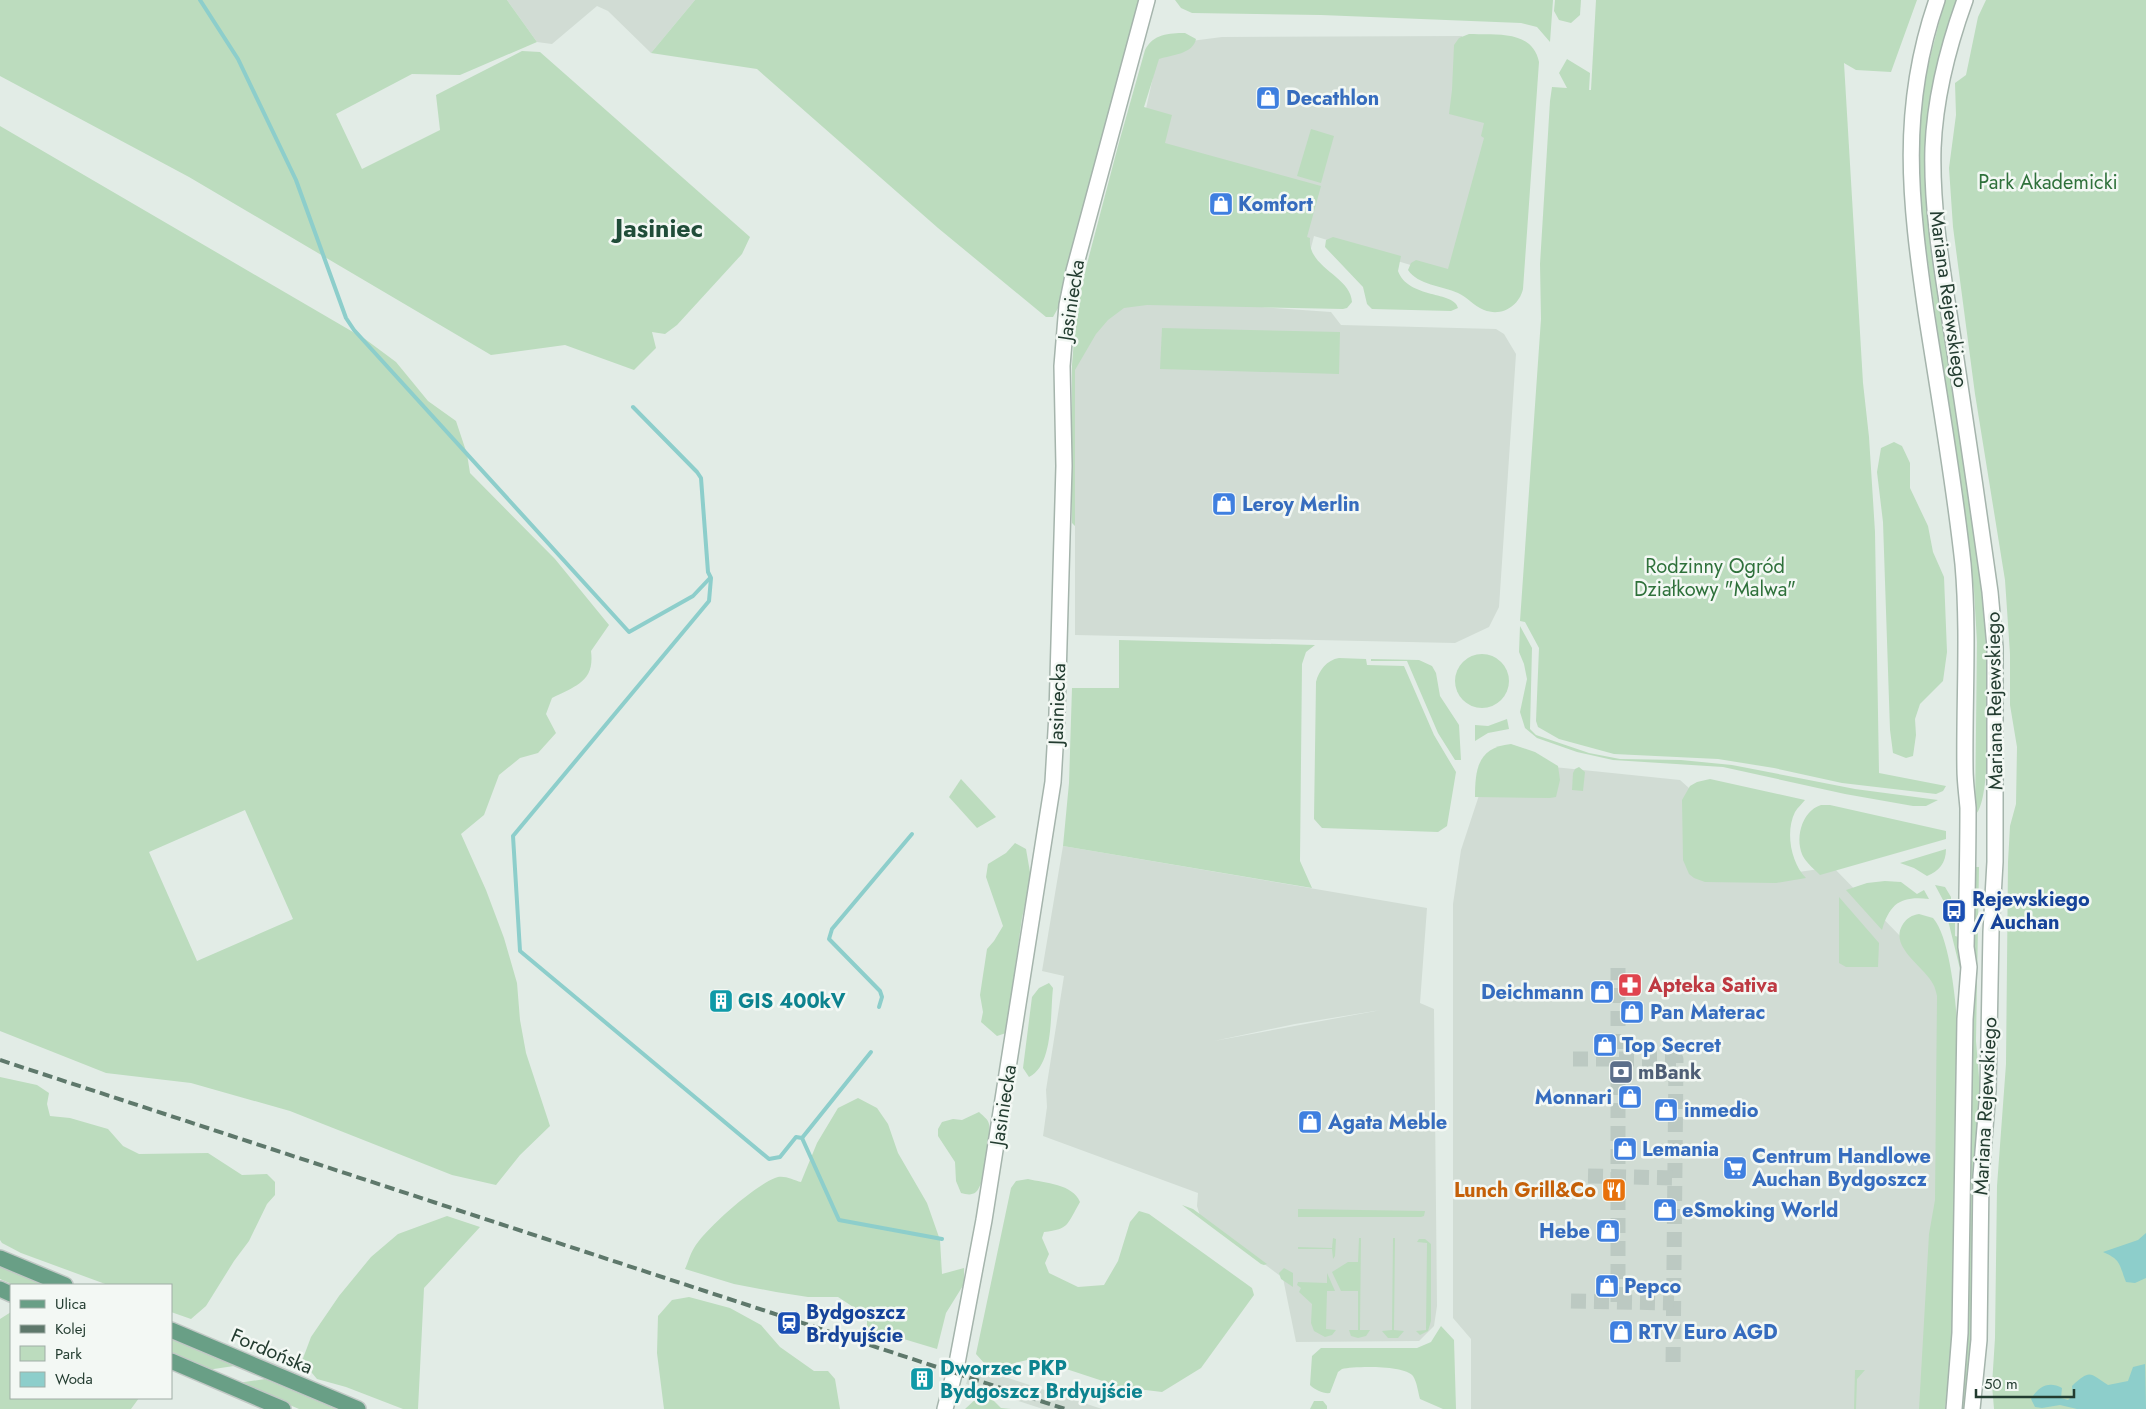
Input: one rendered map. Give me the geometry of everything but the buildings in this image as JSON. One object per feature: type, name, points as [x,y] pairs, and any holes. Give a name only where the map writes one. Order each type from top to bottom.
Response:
[{"type":"main road","points":[[0,1258],[63,1284]]},
{"type":"main road","name":"Fordońska","points":[[172,1330],[358,1409]]},
{"type":"main road","points":[[172,1361],[283,1409]]},
{"type":"street","name":"Jasiniecka","points":[[945,1409],[957,1363],[984,1220],[1053,782],[1058,696],[1064,466],[1062,366],[1067,305],[1074,271],[1147,0]]},
{"type":"street","name":"Mariana Rejewskiego","points":[[1938,0],[1925,42],[1916,90],[1911,135],[1910,170],[1916,238],[1962,554],[1966,622],[1964,772],[1968,805],[1966,946],[1969,975],[1965,1019],[1960,1333],[1954,1409]]},
{"type":"street","name":"Mariana Rejewskiego","points":[[1965,0],[1955,27],[1943,75],[1935,122],[1933,159],[1940,250],[1990,592],[1995,647],[1996,862],[1991,932],[1988,1091],[1981,1176],[1979,1340],[1972,1409]]},
{"type":"shaded area","points":[[507,0],[695,0],[651,53],[608,11],[597,6],[552,44],[537,42]]},
{"type":"shaded area","name":"Decathlon","points":[[1462,36],[1494,121],[1454,278],[1314,236],[1298,299],[1140,136],[1160,45],[1222,37]]},
{"type":"shaded area","name":"Leroy Merlin","points":[[1118,297],[1331,312],[1341,325],[1496,329],[1504,334],[1516,354],[1499,607],[1489,627],[1455,643],[1075,635],[1075,362]]},
{"type":"shaded area","name":"Centrum Handlowe Auchan Bydgoszcz","points":[[1544,766],[1680,780],[1785,874],[1833,867],[1937,974],[1940,1201],[1924,1409],[1471,1409],[1471,1339],[1453,1318],[1453,904],[1461,850],[1486,774]]},
{"type":"shaded area","points":[[1063,846],[1427,908],[1420,1003],[1434,1009],[1437,1306],[1434,1326],[1419,1341],[1296,1342],[1283,1278],[1200,1216],[1197,1206],[1198,1193],[1043,1136],[1047,1107],[1046,1090],[1064,976],[1042,971]],"holes":[[[1381,1010],[1214,1041],[1295,1024]]]},
{"type":"shaded area","points":[[972,1366],[1102,1409],[1043,1409],[966,1384]]},
{"type":"green space","points":[[0,0],[507,0],[537,42],[460,75],[412,74],[336,114],[362,169],[440,130],[436,95],[522,51],[540,52],[750,237],[742,254],[677,325],[665,334],[652,332],[656,348],[634,370],[565,345],[491,355],[189,177],[0,76]]},
{"type":"green space","points":[[695,0],[1139,0],[1083,206],[1062,301],[1053,317],[1046,317],[938,228],[757,69],[651,53]]},
{"type":"green space","points":[[1175,0],[1553,0],[1550,42],[1537,27],[1521,23],[1321,15],[1192,13],[1181,8]]},
{"type":"green space","points":[[1555,0],[1581,0],[1580,15],[1571,23],[1559,20],[1554,11]]},
{"type":"green space","name":"Rodzinny Ogród Działkowy \"Malwa\"","points":[[1596,0],[1917,0],[1891,72],[1856,70],[1844,63],[1863,383],[1869,437],[1875,532],[1879,773],[1946,786],[1943,791],[1936,794],[1842,783],[1774,768],[1718,759],[1614,754],[1559,739],[1538,727],[1536,721],[1539,648],[1525,622],[1520,621],[1541,319],[1540,264],[1550,101],[1552,87],[1567,88],[1559,73],[1567,59],[1590,73],[1589,90],[1591,90]]},
{"type":"green space","points":[[1945,0],[1957,0],[1944,41],[1930,104],[1984,598],[1988,713],[1987,748],[1981,802],[1975,815],[1977,642],[1974,591],[1918,191],[1919,128],[1925,77]]},
{"type":"green space","name":"Park Akademicki","points":[[1986,0],[2146,0],[2146,1409],[1994,1409],[1992,1385],[1995,1338],[1997,1186],[2006,1064],[2008,862],[2010,826],[2016,804],[2017,747],[2010,705],[2010,654],[2005,580],[1975,394],[1953,227],[1949,168],[1956,115],[1955,83],[1966,75],[1978,17]]},
{"type":"green space","name":"Komfort","points":[[1185,33],[1196,39],[1194,44],[1186,51],[1159,59],[1144,107],[1172,115],[1165,143],[1321,186],[1307,237],[1310,238],[1311,248],[1315,257],[1345,285],[1350,293],[1352,302],[1347,308],[1343,309],[1147,305],[1124,308],[1108,320],[1096,334],[1075,370],[1075,526],[1072,523],[1072,365],[1077,302],[1145,50],[1157,38],[1167,34]]},
{"type":"green space","points":[[1469,34],[1501,35],[1521,39],[1535,51],[1539,62],[1523,289],[1514,305],[1497,312],[1484,310],[1458,293],[1424,282],[1412,275],[1408,270],[1411,263],[1416,260],[1448,269],[1484,138],[1481,136],[1484,123],[1449,114],[1454,45],[1459,38]]},
{"type":"green space","points":[[0,126],[365,339],[396,362],[428,401],[456,421],[467,454],[470,473],[555,559],[609,625],[591,651],[590,670],[582,682],[552,698],[546,714],[556,733],[538,753],[520,758],[499,775],[484,815],[461,834],[486,890],[504,938],[517,983],[520,1020],[526,1053],[550,1126],[520,1155],[496,1185],[452,1175],[290,1111],[191,1083],[106,1073],[0,1031]],"holes":[[[245,810],[293,919],[197,961],[149,852]]]},
{"type":"green space","points":[[1311,129],[1334,136],[1321,183],[1297,176]]},
{"type":"green space","points":[[1333,237],[1401,256],[1398,271],[1403,280],[1421,291],[1449,299],[1458,308],[1451,311],[1372,309],[1367,304],[1363,287],[1325,247],[1326,240]]},
{"type":"green space","points":[[1162,328],[1340,332],[1339,374],[1160,369]]},
{"type":"green space","points":[[1894,442],[1902,446],[1910,463],[1910,488],[1928,526],[1933,552],[1944,577],[1947,652],[1943,681],[1920,704],[1915,719],[1916,735],[1913,756],[1906,758],[1893,753],[1890,730],[1883,522],[1877,472],[1881,448]]},
{"type":"green space","points":[[1520,626],[1532,648],[1530,729],[1536,735],[1589,753],[1620,759],[1681,760],[1732,765],[1855,789],[1938,800],[1926,806],[1913,806],[1845,794],[1723,767],[1613,760],[1577,752],[1537,738],[1525,728],[1520,712],[1527,679],[1519,652]]},
{"type":"green space","points":[[1119,640],[1315,645],[1306,652],[1302,664],[1300,861],[1312,888],[1063,846],[1069,783],[1072,688],[1119,688]]},
{"type":"green space","points":[[1477,654],[1487,654],[1501,662],[1507,671],[1509,681],[1507,691],[1501,700],[1487,708],[1477,708],[1467,703],[1460,696],[1455,686],[1455,676],[1460,666],[1467,659]]},
{"type":"green space","points":[[1339,658],[1366,659],[1367,665],[1404,666],[1434,735],[1456,772],[1447,826],[1438,832],[1322,828],[1314,819],[1316,682],[1324,666]]},
{"type":"green space","points":[[1371,659],[1419,660],[1432,666],[1436,673],[1440,696],[1459,725],[1461,760],[1455,760],[1438,733],[1407,661],[1371,661]]},
{"type":"green space","points":[[1507,719],[1509,729],[1488,733],[1475,741],[1475,725],[1488,726]]},
{"type":"green space","points":[[1511,744],[1535,752],[1558,766],[1560,780],[1556,797],[1475,797],[1476,777],[1485,755],[1500,746]]},
{"type":"green space","points":[[1579,767],[1585,772],[1583,791],[1572,790],[1573,773]]},
{"type":"green space","points":[[961,779],[996,817],[977,828],[949,797]]},
{"type":"green space","points":[[1710,779],[1805,800],[1795,812],[1790,829],[1790,838],[1793,856],[1806,878],[1776,883],[1705,882],[1689,874],[1683,860],[1682,800],[1690,786]]},
{"type":"green space","points":[[1821,805],[1830,805],[1946,831],[1946,839],[1820,875],[1804,858],[1801,851],[1800,835],[1801,827],[1808,813]]},
{"type":"green space","points":[[1015,843],[1026,849],[1031,878],[1022,918],[1006,1033],[997,1036],[981,1022],[983,1012],[980,995],[987,949],[1003,926],[986,877],[988,864],[1006,853]]},
{"type":"green space","points":[[1946,849],[1945,858],[1941,866],[1927,876],[1914,868],[1900,863]]},
{"type":"green space","points":[[1974,867],[1979,867],[1976,1041],[1980,1089],[1975,1156],[1971,1353],[1965,1409],[1960,1409],[1967,1333]]},
{"type":"green space","points":[[1901,882],[1917,894],[1924,890],[1929,899],[1911,899],[1898,903],[1889,913],[1882,930],[1846,890],[1867,883]]},
{"type":"green space","points":[[1935,885],[1945,887],[1951,897],[1951,916],[1955,917],[1955,936],[1959,937],[1962,977],[1943,900]]},
{"type":"green space","points":[[1839,897],[1879,943],[1878,967],[1846,967],[1839,963]]},
{"type":"green space","points":[[1919,914],[1933,918],[1943,938],[1950,966],[1957,1020],[1952,1346],[1945,1409],[1919,1409],[1929,1234],[1935,1200],[1937,996],[1929,977],[1904,948],[1900,941],[1900,932],[1906,920]]},
{"type":"green space","points":[[1049,983],[1053,988],[1047,1050],[1043,1062],[1037,1071],[1029,1077],[1023,1068],[1032,997],[1039,988]]},
{"type":"green space","points":[[0,1077],[37,1085],[49,1093],[47,1104],[50,1116],[70,1118],[108,1129],[123,1146],[139,1154],[208,1153],[242,1175],[267,1174],[275,1182],[275,1195],[267,1204],[249,1241],[206,1306],[191,1319],[172,1312],[172,1284],[105,1284],[21,1253],[0,1240]]},
{"type":"green space","points":[[858,1098],[877,1108],[888,1124],[898,1153],[927,1203],[940,1240],[942,1274],[964,1268],[964,1284],[946,1313],[937,1349],[867,1328],[867,1316],[838,1297],[808,1297],[776,1292],[734,1284],[685,1269],[693,1250],[708,1230],[755,1190],[778,1177],[801,1182],[817,1143],[838,1108]]},
{"type":"green space","points":[[979,1112],[989,1124],[987,1160],[982,1180],[976,1192],[970,1194],[961,1193],[956,1181],[955,1162],[938,1136],[938,1129],[942,1122],[953,1119],[962,1120]]},
{"type":"green space","points":[[1028,1179],[1065,1188],[1071,1191],[1080,1202],[1067,1224],[1059,1229],[1044,1232],[1042,1238],[1049,1254],[1045,1263],[1049,1273],[1078,1287],[1104,1285],[1118,1261],[1130,1222],[1139,1211],[1149,1214],[1252,1288],[1254,1295],[1201,1368],[1162,1392],[1121,1387],[1045,1362],[1027,1360],[996,1368],[984,1363],[976,1354],[1011,1188],[1016,1181]]},
{"type":"green space","points":[[1182,1205],[1193,1209],[1267,1264],[1261,1264]]},
{"type":"green space","points":[[1298,1209],[1425,1211],[1424,1216],[1421,1217],[1298,1217]]},
{"type":"green space","points":[[447,1216],[480,1227],[424,1288],[418,1409],[403,1409],[346,1387],[317,1379],[302,1361],[311,1337],[339,1296],[371,1257],[398,1234]]},
{"type":"green space","points":[[1333,1238],[1336,1239],[1335,1256],[1333,1259],[1332,1249],[1298,1249],[1298,1247],[1332,1248]]},
{"type":"green space","points":[[1359,1238],[1361,1238],[1360,1330],[1370,1330],[1366,1336],[1358,1338],[1351,1336],[1349,1330],[1358,1330],[1358,1291],[1341,1291],[1332,1272],[1348,1262],[1358,1262]]},
{"type":"green space","points":[[1393,1238],[1395,1238],[1394,1330],[1404,1331],[1398,1338],[1388,1338],[1382,1331],[1392,1330]]},
{"type":"green space","points":[[1419,1239],[1425,1239],[1431,1244],[1431,1321],[1428,1331],[1420,1335],[1416,1331],[1426,1330],[1427,1243],[1417,1242]]},
{"type":"green space","points":[[0,1266],[43,1284],[12,1284],[0,1279]]},
{"type":"green space","points":[[1284,1268],[1293,1273],[1293,1287],[1281,1279],[1279,1273]]},
{"type":"green space","points":[[1327,1273],[1335,1291],[1327,1291],[1326,1329],[1336,1330],[1332,1335],[1325,1337],[1314,1331],[1311,1323],[1312,1304],[1299,1292],[1301,1288],[1297,1285],[1298,1282],[1327,1283]]},
{"type":"green space","points":[[689,1297],[730,1308],[761,1325],[780,1347],[814,1371],[828,1371],[835,1379],[840,1409],[664,1409],[657,1353],[658,1316],[672,1300]]},
{"type":"green space","points":[[10,1313],[10,1399],[138,1399],[131,1409],[0,1409],[0,1319]]},
{"type":"green space","points":[[1441,1326],[1454,1340],[1456,1409],[1443,1409],[1420,1399],[1413,1376],[1408,1372],[1390,1368],[1357,1367],[1342,1369],[1338,1372],[1330,1393],[1320,1391],[1310,1385],[1312,1356],[1321,1348],[1417,1348],[1431,1342]]},
{"type":"green space","points":[[172,1339],[234,1366],[207,1370],[172,1354]]},
{"type":"green space","points":[[1855,1370],[1865,1370],[1857,1379],[1856,1409],[1854,1409]]},
{"type":"green space","points":[[265,1379],[336,1409],[299,1409],[238,1383]]},
{"type":"green space","points":[[978,1397],[990,1397],[1001,1408],[1011,1409],[965,1409]]},
{"type":"green space","points":[[1314,1401],[1323,1401],[1327,1409],[1310,1409]]},
{"type":"water","points":[[2146,1233],[2146,1278],[2135,1283],[2126,1282],[2117,1261],[2103,1252],[2138,1240]]},
{"type":"water","points":[[2145,1364],[2146,1409],[2077,1409],[2060,1405],[2042,1408],[2035,1407],[2031,1399],[2041,1388],[2053,1385],[2062,1388],[2061,1398],[2068,1400],[2073,1395],[2072,1386],[2087,1375],[2094,1376],[2108,1385],[2128,1381],[2133,1367]]},
{"type":"waterway","points":[[200,0],[238,59],[296,180],[346,318],[354,330],[629,632],[693,596],[710,578]]},
{"type":"waterway","points":[[633,407],[701,478],[708,572],[711,578],[709,601],[513,836],[520,951],[769,1159],[780,1157],[796,1137],[802,1138],[839,1220],[942,1239]]},
{"type":"waterway","points":[[879,1007],[882,997],[880,991],[829,939],[832,929],[912,834]]},
{"type":"waterway","points":[[802,1138],[871,1052]]},
{"type":"tunnel","points":[[1618,968],[1618,1302]]},
{"type":"tunnel","points":[[1573,1059],[1676,1059],[1673,1369]]},
{"type":"tunnel","points":[[1588,1176],[1675,1178]]},
{"type":"tunnel","points":[[1571,1301],[1674,1303]]},
{"type":"railway","points":[[0,1060],[1065,1409]]},
{"type":"place","name":"Decathlon","points":[[1268,98]]},
{"type":"place","name":"Komfort","points":[[1221,204]]},
{"type":"place","name":"Leroy Merlin","points":[[1224,504]]},
{"type":"place","name":"Rejewskiego / Auchan","points":[[1954,911]]},
{"type":"place","name":"Apteka Sativa","points":[[1630,985]]},
{"type":"place","name":"Deichmann","points":[[1602,992]]},
{"type":"place","name":"GIS 400kV","points":[[721,1001]]},
{"type":"place","name":"Pan Materac","points":[[1632,1012]]},
{"type":"place","name":"Top Secret","points":[[1605,1045]]},
{"type":"place","name":"mBank","points":[[1621,1072]]},
{"type":"place","name":"Monnari","points":[[1630,1097]]},
{"type":"place","name":"inmedio","points":[[1666,1110]]},
{"type":"place","name":"Agata Meble","points":[[1310,1122]]},
{"type":"place","name":"Lemania","points":[[1625,1149]]},
{"type":"place","name":"Centrum Handlowe Auchan Bydgoszcz","points":[[1735,1168]]},
{"type":"place","name":"Lunch Grill&Co","points":[[1614,1190]]},
{"type":"place","name":"eSmoking World","points":[[1665,1210]]},
{"type":"place","name":"Hebe","points":[[1608,1231]]},
{"type":"place","name":"Pepco","points":[[1607,1286]]},
{"type":"place","name":"Bydgoszcz Brdyujście","points":[[789,1323]]},
{"type":"place","name":"RTV Euro AGD","points":[[1621,1332]]},
{"type":"place","name":"Dworzec PKP Bydgoszcz Brdyujście","points":[[922,1379]]},
{"type":"district","name":"Jasiniec","points":[[659,228]]}]
